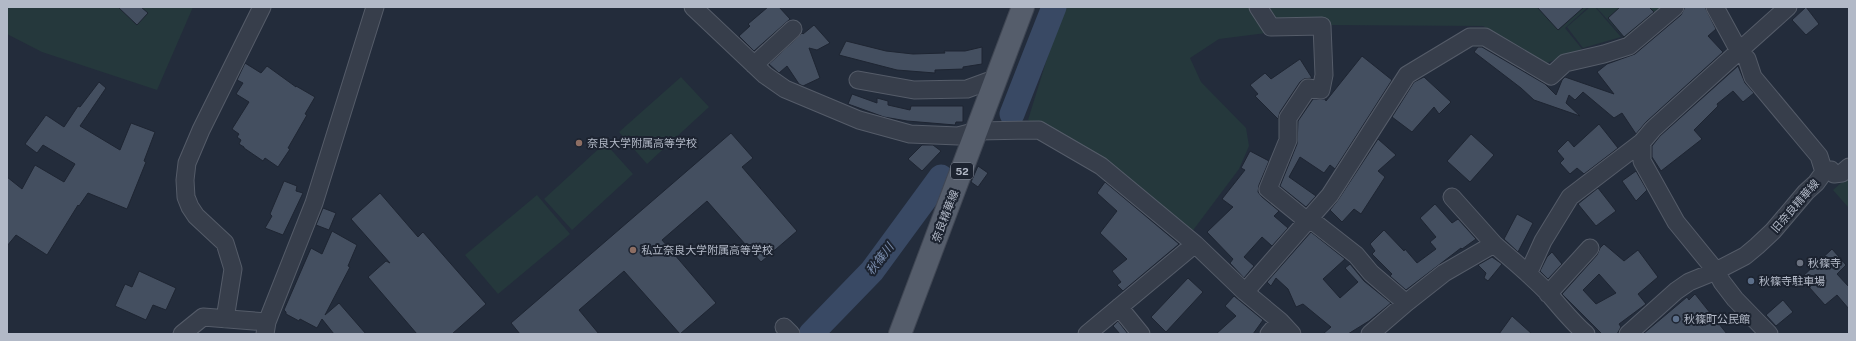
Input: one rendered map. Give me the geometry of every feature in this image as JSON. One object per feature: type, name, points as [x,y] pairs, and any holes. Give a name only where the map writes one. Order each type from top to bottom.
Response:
[{"type":"main road","name":"奈良精華線","points":[[900,334],[1023,7]]},
{"type":"street","points":[[224,319],[233,270],[225,243],[196,216],[188,202],[186,197],[187,169],[201,130],[262,7]]},
{"type":"street","points":[[182,334],[203,317],[224,319],[266,328],[314,203],[375,7]]},
{"type":"street","points":[[692,7],[754,65],[785,89],[859,120],[910,134],[958,136],[977,132],[1039,130],[1101,166],[1195,244],[1245,292],[1275,328],[1292,334]]},
{"type":"street","points":[[1258,7],[1271,27],[1322,26],[1324,75],[1321,90],[1308,88],[1288,118],[1288,140],[1268,189],[1356,255],[1371,273],[1406,303]]},
{"type":"street","points":[[1245,292],[1330,195],[1406,76],[1470,37],[1485,37],[1551,76],[1565,63],[1604,54],[1629,46],[1675,7]]},
{"type":"street","name":"旧奈良精華線","points":[[1628,334],[1676,290],[1689,282],[1716,271],[1745,256],[1758,246],[1773,231],[1806,192],[1816,183],[1824,172],[1819,156],[1753,77],[1747,59],[1739,51],[1715,7]]},
{"type":"street","points":[[1528,274],[1543,241],[1570,197],[1642,142],[1652,129],[1788,7]]},
{"type":"street","points":[[754,65],[793,29]]},
{"type":"street","points":[[858,80],[914,90],[967,88],[997,78]]},
{"type":"street","points":[[1642,142],[1642,161],[1676,222],[1716,271],[1722,282],[1735,299],[1769,334]]},
{"type":"street","points":[[1824,172],[1831,170],[1834,174],[1842,173],[1849,167]]},
{"type":"street","points":[[1452,197],[1494,244],[1528,274],[1574,324],[1586,334]]},
{"type":"street","points":[[1087,334],[1195,244]]},
{"type":"street","points":[[1370,334],[1406,303],[1444,274],[1494,244]]},
{"type":"street","points":[[1548,294],[1590,248]]},
{"type":"street","points":[[1119,307],[1142,334]]},
{"type":"green space","points":[[7,7],[193,7],[157,90],[42,52],[7,34]]},
{"type":"green space","points":[[1063,7],[1588,7],[1565,28],[1582,49],[1547,63],[1483,26],[1327,25],[1219,39],[1190,58],[1201,82],[1246,128],[1249,146],[1239,169],[1191,233],[1099,159],[1028,120]]},
{"type":"green space","points":[[1590,7],[1595,7],[1621,37],[1583,48],[1567,27]]},
{"type":"green space","points":[[1596,7],[1661,7],[1625,39]]},
{"type":"green space","points":[[681,77],[709,107],[647,164],[619,132]]},
{"type":"green space","points":[[605,143],[633,174],[572,230],[544,199]]},
{"type":"green space","points":[[1849,176],[1849,206],[1848,207],[1833,190]]},
{"type":"green space","points":[[537,195],[570,234],[498,294],[465,255]]},
{"type":"building","points":[[118,7],[141,7],[148,13],[137,25]]},
{"type":"building","points":[[768,7],[779,7],[790,19],[754,51],[739,36],[750,26],[748,24]]},
{"type":"building","points":[[1537,7],[1584,7],[1558,30]]},
{"type":"building","points":[[1620,7],[1649,7],[1654,12],[1624,37],[1608,18]]},
{"type":"building","points":[[1685,7],[1705,7],[1716,29],[1708,36],[1723,52],[1646,122],[1636,134],[1622,113],[1614,118],[1583,92],[1575,100],[1569,95],[1566,103],[1580,116],[1534,100],[1521,88],[1474,52],[1478,47],[1482,47],[1545,84],[1556,95],[1562,80],[1565,77],[1614,94],[1597,72],[1607,64],[1635,54],[1681,15]]},
{"type":"building","points":[[1806,7],[1819,24],[1806,35],[1792,20]]},
{"type":"building","points":[[814,25],[830,43],[817,50],[809,48],[820,78],[803,86],[799,84],[787,66],[779,73],[769,64],[802,33],[803,34]]},
{"type":"building","points":[[846,41],[886,51],[913,54],[945,53],[944,51],[965,51],[982,47],[982,64],[963,67],[963,69],[935,70],[935,73],[897,70],[839,55]]},
{"type":"building","points":[[1362,56],[1392,80],[1335,169],[1330,165],[1324,173],[1300,157],[1289,177],[1316,196],[1306,207],[1280,186],[1297,144],[1298,121],[1313,99],[1325,99],[1326,101]]},
{"type":"building","points":[[1300,59],[1312,78],[1304,79],[1300,82],[1280,112],[1278,119],[1255,96],[1258,94],[1250,85],[1265,73],[1271,79]]},
{"type":"building","points":[[245,63],[261,73],[267,66],[296,87],[315,97],[305,114],[307,115],[288,148],[290,149],[278,167],[265,158],[263,161],[239,144],[241,140],[237,137],[239,134],[232,129],[249,102],[236,94],[243,83],[237,80]]},
{"type":"building","points":[[1738,66],[1745,83],[1754,93],[1743,102],[1733,91],[1717,104],[1718,106],[1694,130],[1702,139],[1661,171],[1652,157],[1652,146],[1660,136]]},
{"type":"building","points":[[1424,77],[1451,102],[1439,114],[1434,107],[1412,132],[1392,117],[1414,82]]},
{"type":"building","points":[[99,82],[106,88],[80,126],[120,150],[131,123],[155,132],[144,161],[146,162],[127,209],[88,193],[79,206],[78,205],[47,255],[16,235],[7,246],[7,177],[22,189],[35,165],[64,182],[75,164],[43,145],[37,153],[25,144],[46,115],[64,127],[78,106],[80,107]]},
{"type":"building","points":[[852,94],[877,103],[877,98],[888,101],[888,105],[910,110],[911,106],[963,106],[963,122],[956,122],[955,125],[907,121],[884,117],[848,104]]},
{"type":"building","points":[[1599,124],[1618,148],[1584,174],[1577,168],[1570,174],[1560,163],[1564,159],[1557,151],[1568,140],[1574,147]]},
{"type":"building","points":[[731,133],[753,158],[742,167],[797,231],[761,262],[707,201],[662,240],[716,303],[680,334],[624,271],[579,310],[599,334],[520,334],[511,323]]},
{"type":"building","points":[[1471,134],[1494,155],[1470,182],[1447,161]]},
{"type":"building","points":[[1378,139],[1396,155],[1378,171],[1385,177],[1361,214],[1354,209],[1342,222],[1330,210]]},
{"type":"building","points":[[922,145],[933,145],[941,151],[922,171],[908,159]]},
{"type":"building","points":[[1250,151],[1269,161],[1259,185],[1258,192],[1279,211],[1274,216],[1288,228],[1272,246],[1262,237],[1244,257],[1254,266],[1244,278],[1230,263],[1233,259],[1207,232],[1233,207],[1222,199],[1245,170],[1241,168]]},
{"type":"building","points":[[978,166],[988,173],[978,187],[971,182]]},
{"type":"building","points":[[1636,171],[1647,190],[1636,201],[1622,181]]},
{"type":"building","points":[[284,181],[297,186],[296,191],[303,193],[283,235],[265,228],[272,216],[270,214]]},
{"type":"building","points":[[1105,182],[1179,244],[1123,291],[1117,285],[1121,282],[1112,271],[1127,259],[1100,233],[1117,211],[1097,193]]},
{"type":"building","points":[[1598,188],[1616,211],[1596,226],[1578,204]]},
{"type":"building","points":[[380,193],[418,237],[423,232],[486,304],[452,334],[417,334],[368,277],[386,261],[390,263],[351,219]]},
{"type":"building","points":[[1435,204],[1452,223],[1458,219],[1476,239],[1462,249],[1461,248],[1406,290],[1390,276],[1392,274],[1372,254],[1375,251],[1370,244],[1384,230],[1404,251],[1405,249],[1417,263],[1436,249],[1430,242],[1436,237],[1420,218]]},
{"type":"building","points":[[323,208],[336,213],[329,230],[316,225]]},
{"type":"building","points":[[1517,214],[1533,223],[1518,252],[1504,239]]},
{"type":"building","points":[[332,231],[357,245],[348,266],[350,267],[325,315],[339,303],[366,334],[334,334],[322,319],[317,328],[300,319],[299,321],[286,314],[284,310],[311,248],[322,254]]},
{"type":"building","points":[[1311,232],[1345,259],[1323,279],[1340,298],[1358,282],[1345,268],[1350,264],[1364,281],[1391,303],[1369,321],[1348,334],[1323,334],[1331,327],[1303,304],[1296,307],[1288,289],[1276,278],[1271,286],[1267,282]]},
{"type":"building","points":[[1604,244],[1624,261],[1638,250],[1658,277],[1638,294],[1646,304],[1619,324],[1621,327],[1617,334],[1602,334],[1562,294],[1597,255],[1600,248]],"holes":[[[1599,274],[1616,293],[1596,304],[1583,290]]]},
{"type":"building","points":[[1832,249],[1846,265],[1837,274],[1849,287],[1849,309],[1837,295],[1825,305],[1801,278]]},
{"type":"building","points":[[1552,252],[1562,264],[1548,279],[1540,271],[1547,257]]},
{"type":"building","points":[[1492,257],[1502,264],[1488,281],[1484,278],[1486,273],[1478,265]]},
{"type":"building","points":[[139,271],[176,288],[166,310],[153,305],[146,320],[115,306],[125,284],[132,287]]},
{"type":"building","points":[[1188,278],[1203,292],[1166,332],[1151,317]]},
{"type":"building","points":[[1695,294],[1727,334],[1643,334],[1687,297],[1689,300]]},
{"type":"building","points":[[1234,296],[1263,320],[1253,334],[1216,334],[1236,316],[1225,306]]},
{"type":"building","points":[[1783,300],[1793,312],[1776,326],[1766,315]]},
{"type":"building","points":[[1512,316],[1532,334],[1499,334]]},
{"type":"building","points":[[1118,321],[1128,334],[1120,334],[1113,326]]},
{"type":"waterway","name":"秋篠川","points":[[1012,114],[1054,7]]},
{"type":"waterway","name":"秋篠川","points":[[811,334],[872,271],[941,177]]},
{"type":"place","name":"奈良大学附属高等学校","points":[[579,143]]},
{"type":"place","name":"私立奈良大学附属高等学校","points":[[633,250]]},
{"type":"place","name":"秋篠寺","points":[[1800,263]]},
{"type":"place","name":"秋篠寺駐車場","points":[[1751,281]]},
{"type":"place","name":"秋篠町公民館","points":[[1676,319]]}]
